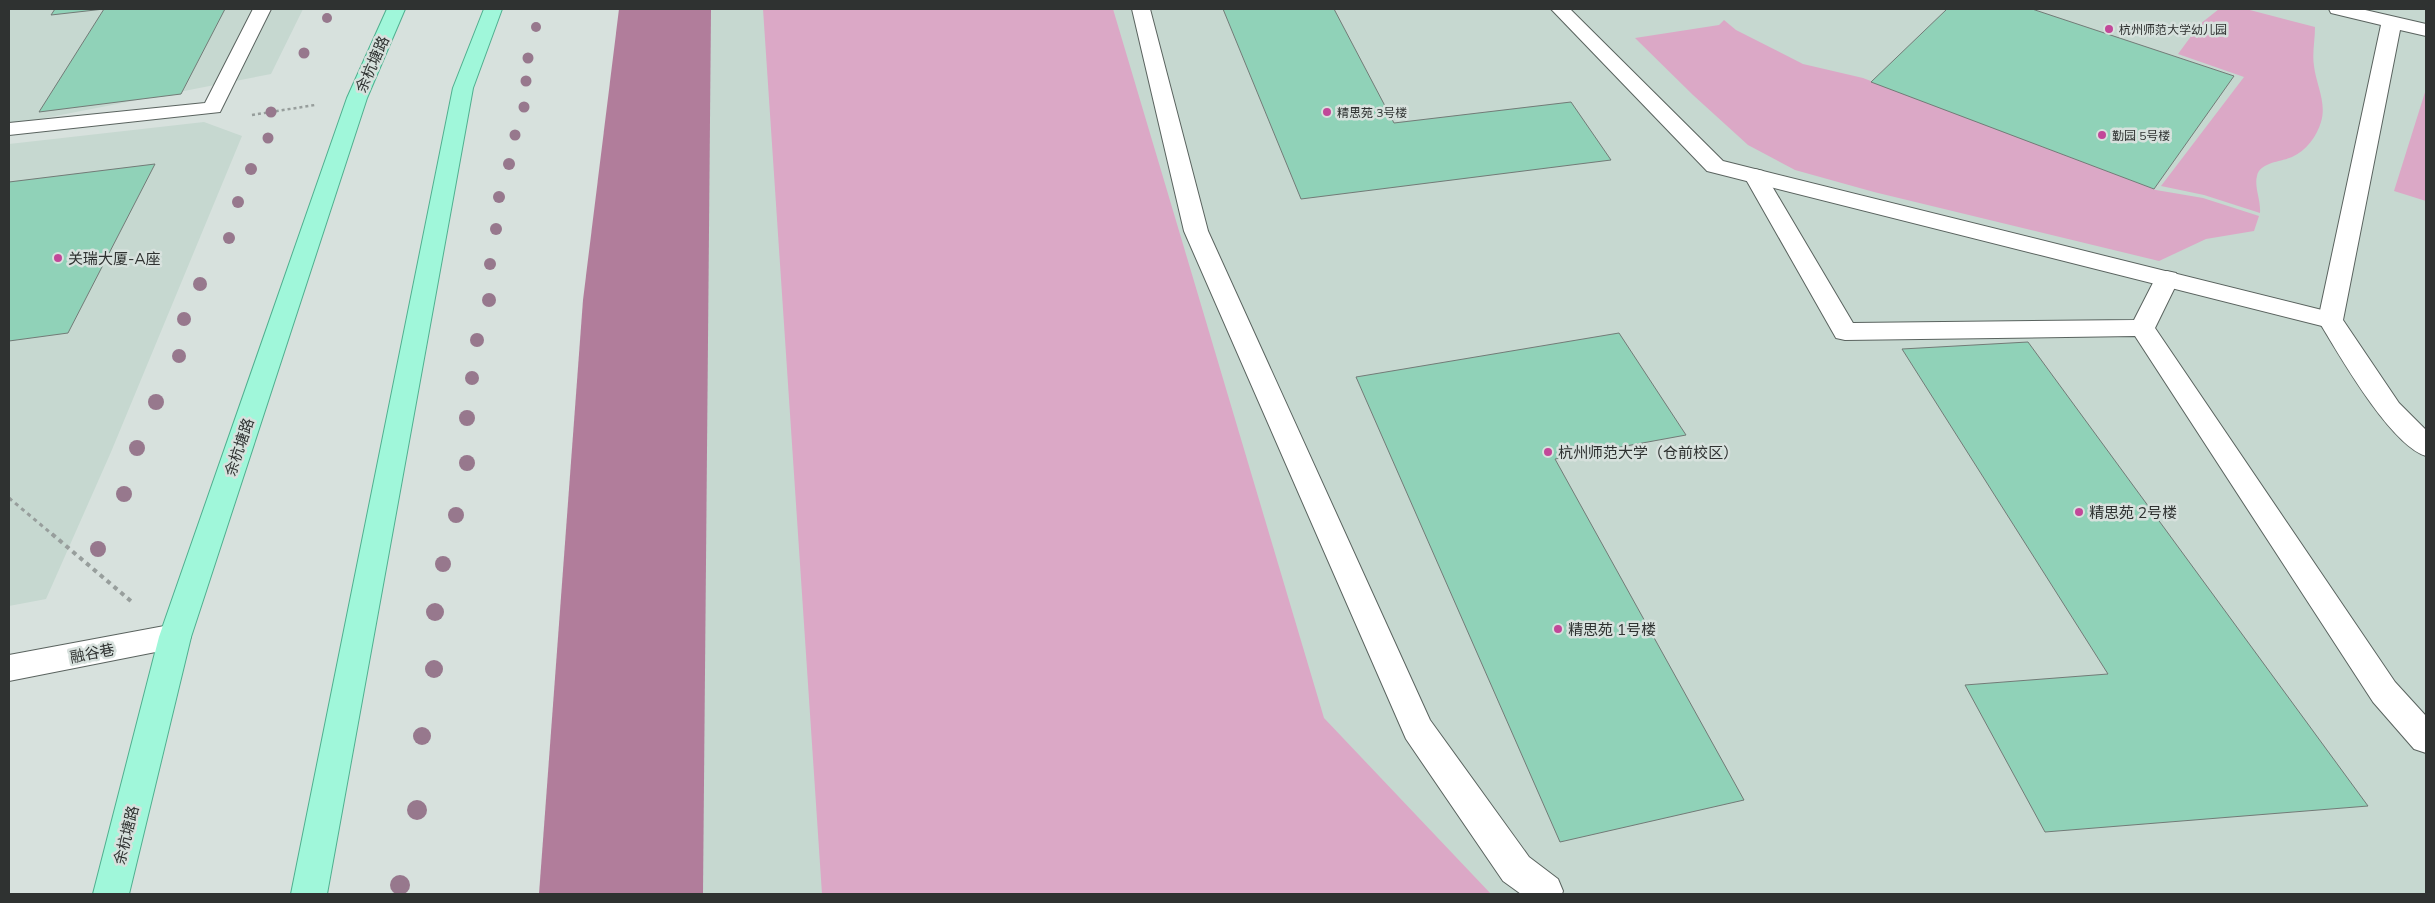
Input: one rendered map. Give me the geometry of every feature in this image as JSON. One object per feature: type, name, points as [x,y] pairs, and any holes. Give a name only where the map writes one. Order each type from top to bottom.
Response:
[{"type":"main road","name":"余杭塘路","points":[[111,894],[175,638],[357,98],[396,9]]},
{"type":"main road","points":[[309,894],[463,88],[493,9]]},
{"type":"street","points":[[9,129],[213,108],[262,9]]},
{"type":"street","points":[[1141,9],[1196,231],[1418,729],[1516,869],[1545,891]]},
{"type":"street","points":[[1560,9],[1715,166],[2330,320],[2390,410],[2426,446]]},
{"type":"street","points":[[2338,9],[2426,30]]},
{"type":"street","points":[[2330,320],[2392,22]]},
{"type":"street","points":[[1755,176],[1845,332],[2142,328]]},
{"type":"street","points":[[2142,328],[2167,279]]},
{"type":"street","points":[[2142,328],[2384,692],[2426,740]]},
{"type":"street","name":"融谷巷","points":[[9,668],[175,638]]},
{"type":"path","points":[[9,498],[175,638]]},
{"type":"shaded area","points":[[9,9],[303,9],[271,74],[9,125]]},
{"type":"shaded area","points":[[619,9],[711,9],[703,894],[539,894],[583,300]]},
{"type":"shaded area","name":"杭州师范大学（仓前校区）","points":[[681,9],[2426,9],[2426,894],[658,894]]},
{"type":"shaded area","points":[[763,9],[1113,9],[1324,718],[1491,894],[822,894]]},
{"type":"shaded area","points":[[2219,9],[2246,9],[2315,27],[2313,61],[2323,108],[2321,122],[2314,138],[2302,151],[2292,157],[2266,165],[2259,171],[2256,185],[2260,213],[2204,195],[2161,186],[2244,77],[2178,54],[2200,24]]},
{"type":"shaded area","points":[[1724,20],[1736,30],[1803,64],[1863,78],[2156,190],[2203,198],[2259,216],[2254,231],[2206,239],[2159,261],[1874,192],[1795,170],[1748,145],[1693,95],[1635,38],[1719,25]]},
{"type":"shaded area","points":[[2426,89],[2426,201],[2394,191]]},
{"type":"shaded area","points":[[204,122],[242,136],[111,452],[46,599],[9,606],[9,144]]},
{"type":"building","points":[[55,9],[104,9],[51,15]]},
{"type":"building","points":[[104,9],[225,9],[181,94],[39,112]]},
{"type":"building","name":"精思苑 3号楼","points":[[1223,9],[1334,9],[1394,123],[1571,102],[1611,160],[1301,199]]},
{"type":"building","name":"勤园 5号楼","points":[[1947,9],[2032,9],[2234,76],[2154,189],[1871,82]]},
{"type":"building","name":"关瑞大厦-A座","points":[[155,164],[68,333],[9,341],[9,182]]},
{"type":"building","name":"精思苑 1号楼","points":[[1619,333],[1686,435],[1555,459],[1744,800],[1560,842],[1356,377]]},
{"type":"building","name":"精思苑 2号楼","points":[[2028,342],[2368,806],[2045,832],[1965,685],[2108,674],[1902,349]]},
{"type":"place","name":"杭州师范大学幼儿园","points":[[2109,29]]},
{"type":"place","name":"精思苑 3号楼","points":[[1327,112]]},
{"type":"place","name":"勤园 5号楼","points":[[2102,135]]},
{"type":"place","name":"关瑞大厦-A座","points":[[58,258]]},
{"type":"place","name":"杭州师范大学（仓前校区）","points":[[1548,452]]},
{"type":"place","name":"精思苑 2号楼","points":[[2079,512]]},
{"type":"place","name":"精思苑 1号楼","points":[[1558,629]]}]
